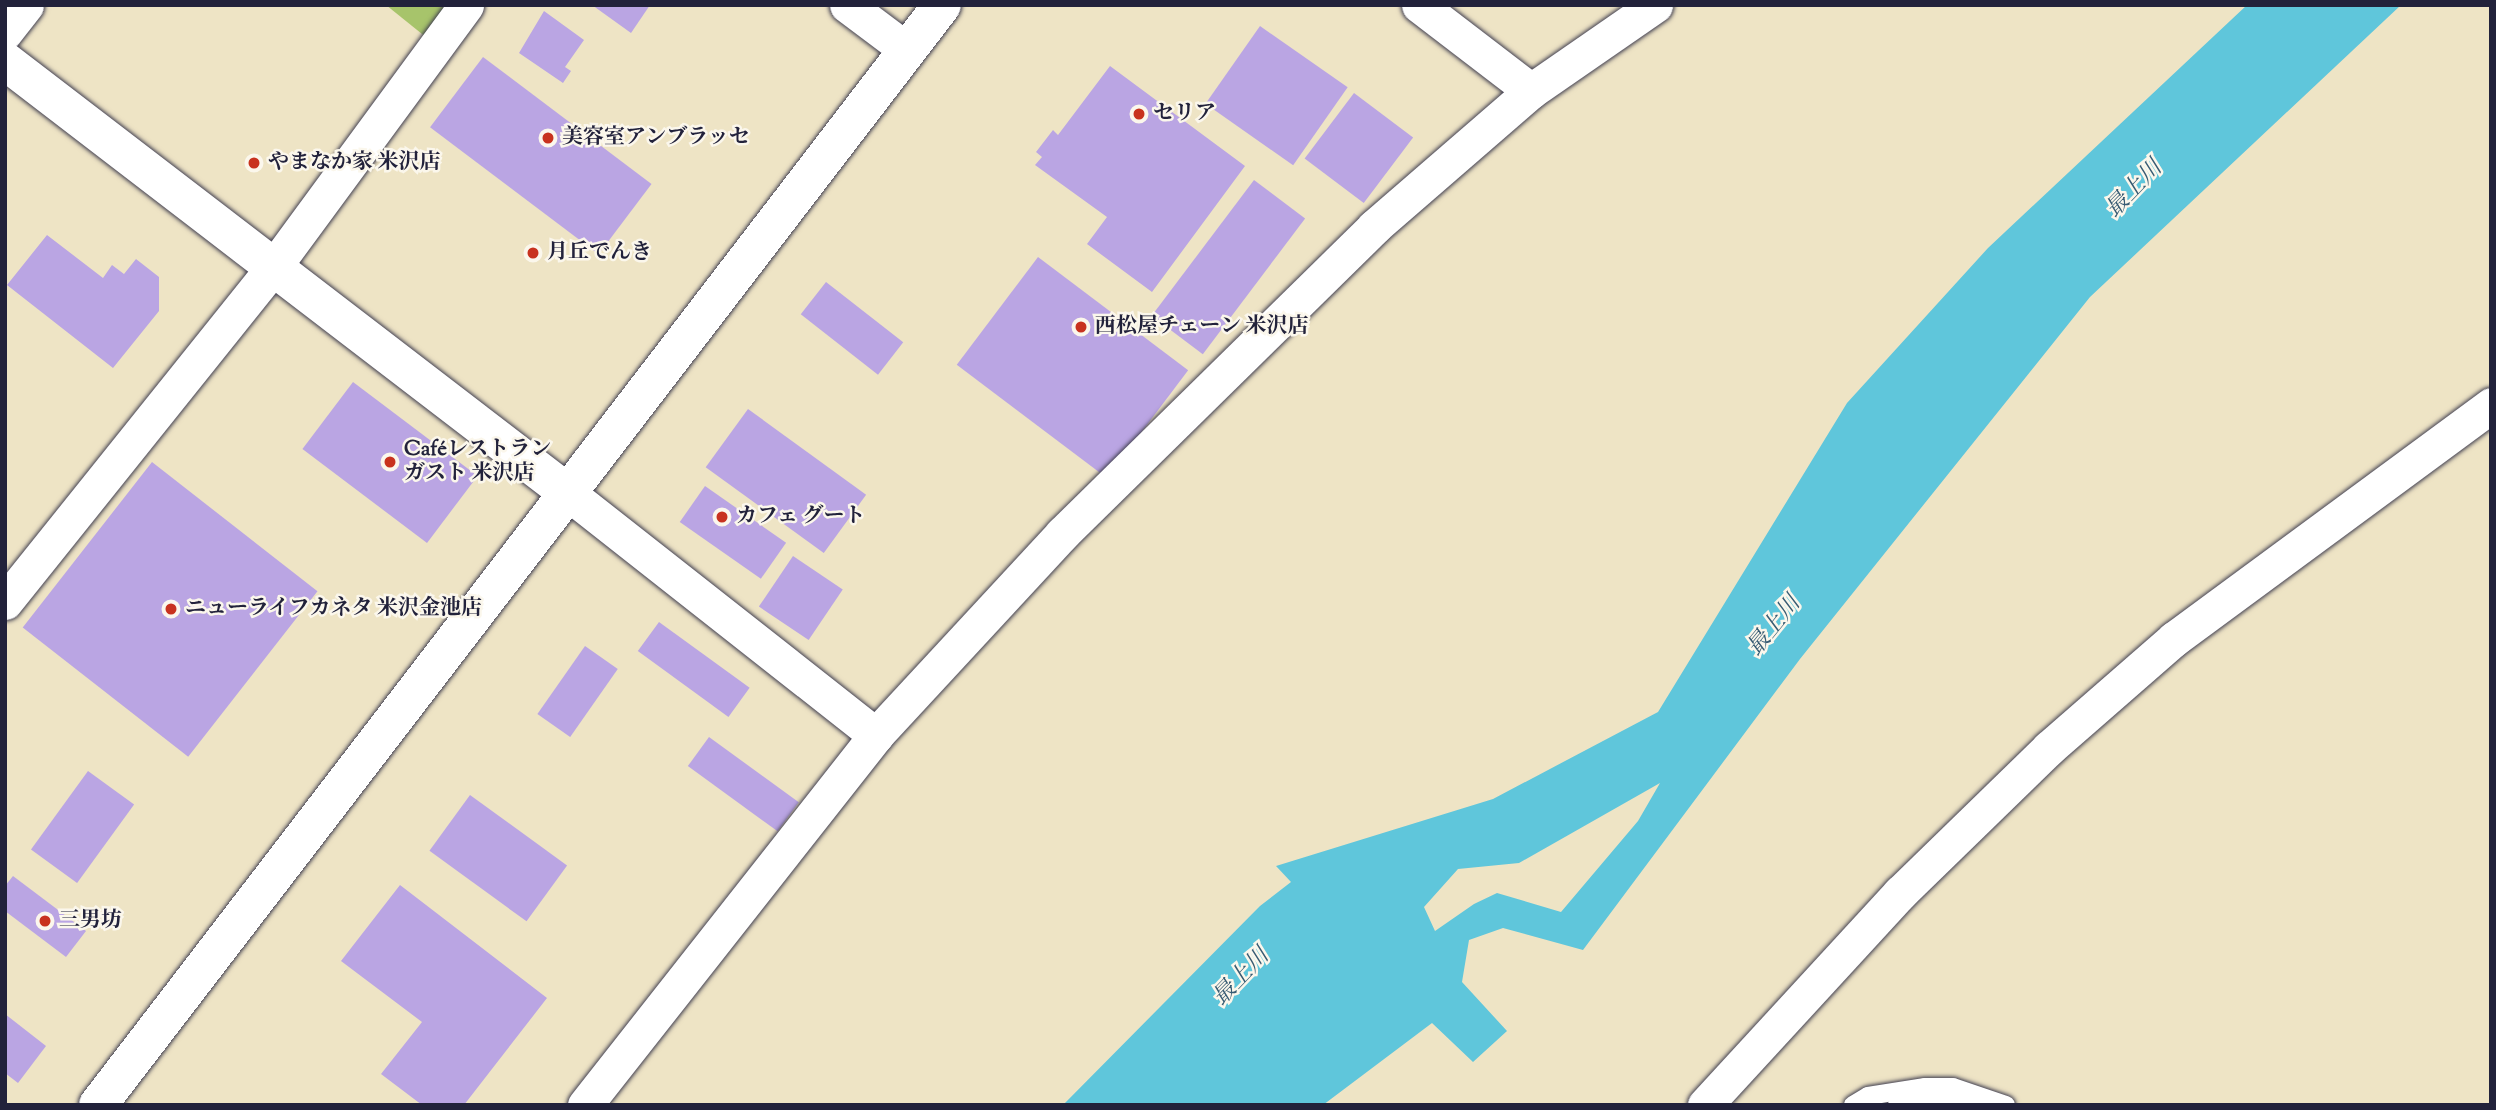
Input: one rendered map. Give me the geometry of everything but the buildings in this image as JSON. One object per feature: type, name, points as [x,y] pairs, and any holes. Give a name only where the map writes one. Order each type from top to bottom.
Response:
[{"type":"street","points":[[5,32],[26,5]]},
{"type":"street","points":[[5,602],[273,268],[466,5]]},
{"type":"street","points":[[847,5],[907,50]]},
{"type":"street","points":[[98,1105],[942,5]]},
{"type":"street","points":[[1419,5],[1531,91]]},
{"type":"street","points":[[585,1105],[876,736],[1101,495],[1374,227],[1531,91],[1655,5]]},
{"type":"street","points":[[5,61],[568,493],[876,736]]},
{"type":"street","points":[[1705,1105],[1900,892],[2049,748],[2174,639],[2491,405]]},
{"type":"lane","points":[[1853,1105],[1868,1096],[1925,1087],[1954,1087],[2006,1105]]},
{"type":"lane","points":[[1897,1105],[1948,1099],[1975,1105]]},
{"type":"green space","points":[[386,5],[452,5],[427,38]]},
{"type":"water","name":"最上川","points":[[2247,5],[2401,5],[2090,297],[1800,659],[1583,950],[1503,928],[1469,940],[1462,982],[1507,1031],[1473,1062],[1432,1023],[1323,1105],[1063,1105],[1260,906],[1291,882],[1276,866],[1493,799],[1658,712],[1847,403],[1988,248]],"holes":[[[1660,783],[1638,821],[1561,912],[1497,893],[1474,904],[1435,931],[1424,907],[1458,869],[1519,863]]]},
{"type":"place","name":"セリア","points":[[1139,114]]},
{"type":"place","name":"美容室アンブラッセ","points":[[548,138]]},
{"type":"place","name":"やまなか家 米沢店","points":[[254,163]]},
{"type":"place","name":"月丘でんき","points":[[533,253]]},
{"type":"place","name":"西松屋チェーン 米沢店","points":[[1081,327]]},
{"type":"place","name":"Caféレストラン ガスト 米沢店","points":[[390,462]]},
{"type":"place","name":"カフェ グート","points":[[722,517]]},
{"type":"place","name":"ニューライフカネタ 米沢金池店","points":[[171,609]]},
{"type":"place","name":"三男坊","points":[[45,921]]}]
